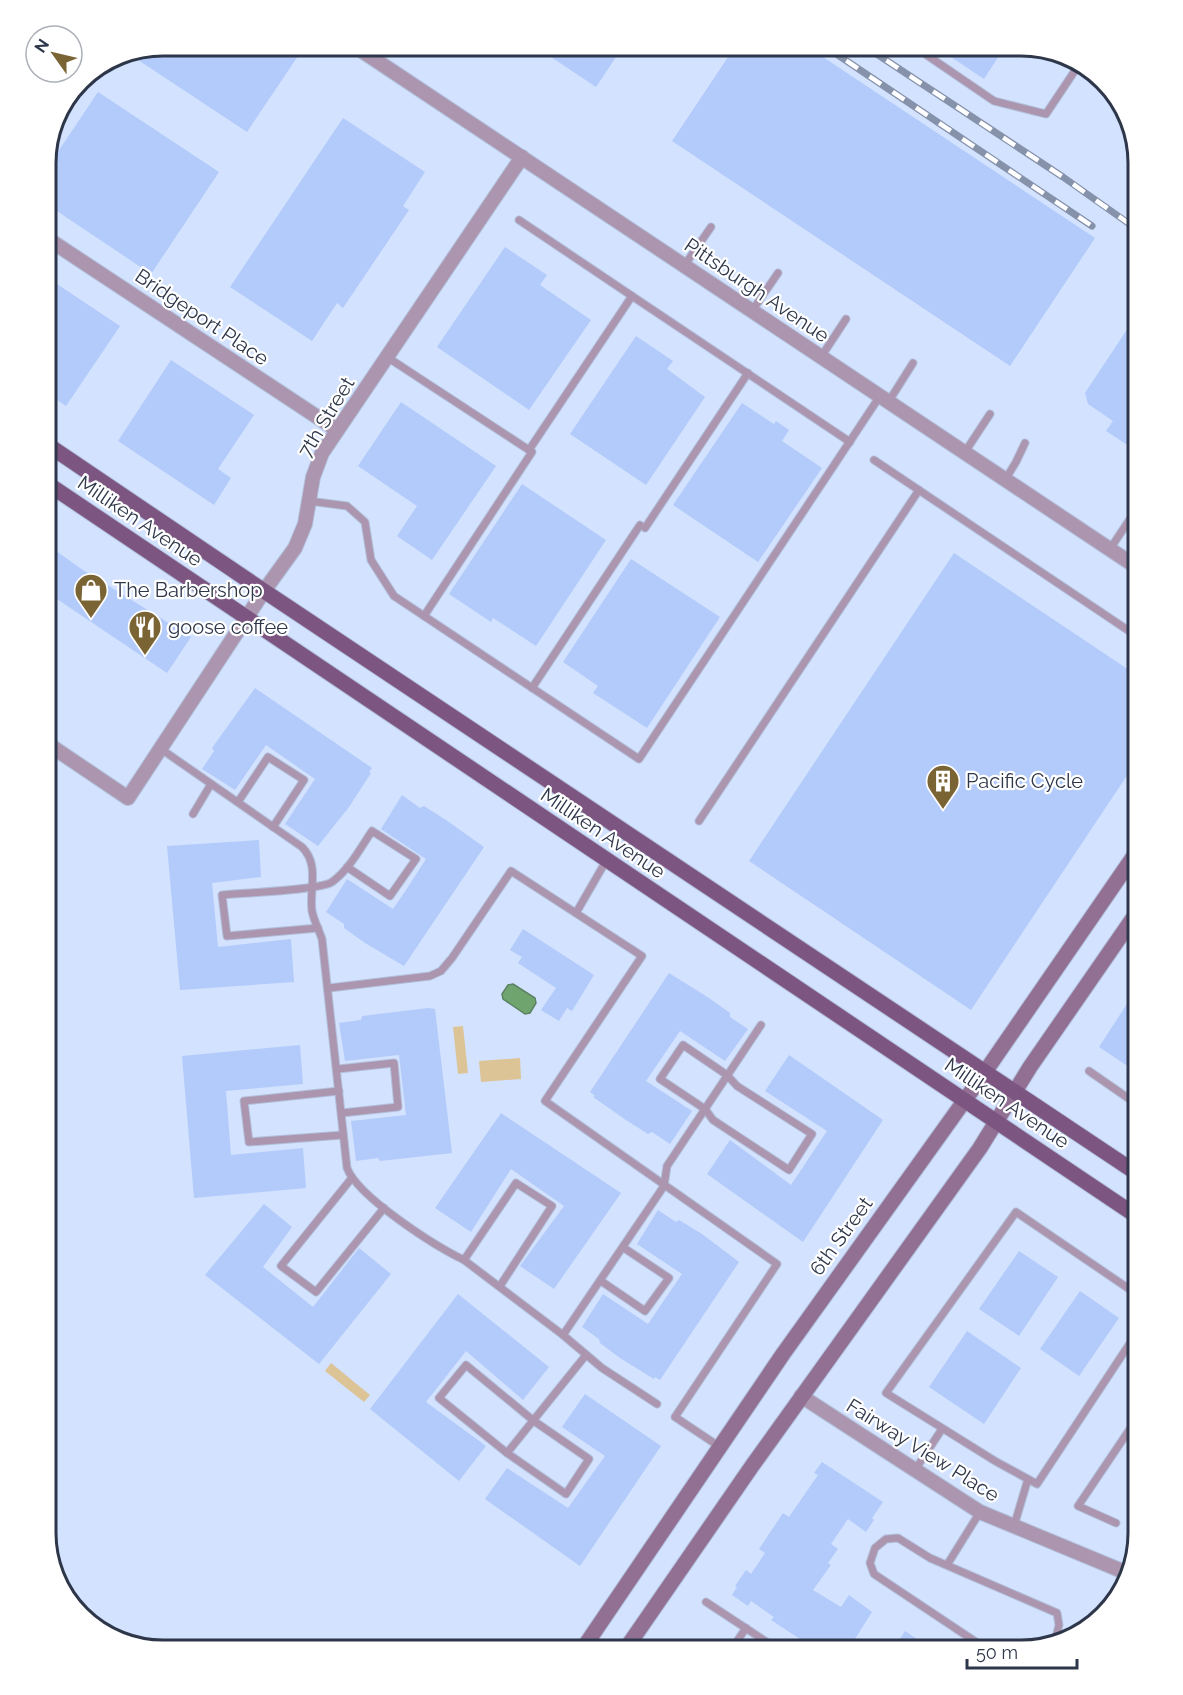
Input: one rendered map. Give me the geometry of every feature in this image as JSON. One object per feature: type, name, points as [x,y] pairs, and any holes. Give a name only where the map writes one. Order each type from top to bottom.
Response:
[{"type":"main road","name":"Milliken Avenue","points":[[56,450],[1128,1167]]},
{"type":"main road","name":"Milliken Avenue","points":[[56,489],[1128,1210]]},
{"type":"main road","name":"6th Street","points":[[589,1640],[783,1354],[985,1072],[1128,865]]},
{"type":"main road","points":[[632,1640],[801,1396],[980,1148],[1030,1067],[1128,925]]},
{"type":"street","name":"Pittsburgh Avenue","points":[[370,56],[1128,561]]},
{"type":"street","name":"7th Street","points":[[56,749],[128,798],[264,591],[295,548],[305,524],[313,477],[319,461],[337,430],[522,157]]},
{"type":"street","name":"Bridgeport Place","points":[[56,244],[337,430]]},
{"type":"street","name":"Fairway View Place","points":[[801,1396],[980,1512],[1120,1570]]},
{"type":"lane","points":[[928,56],[994,101],[1046,114],[1075,71]]},
{"type":"lane","points":[[519,220],[850,442]]},
{"type":"lane","points":[[684,266],[711,227]]},
{"type":"lane","points":[[752,311],[778,273]]},
{"type":"lane","points":[[387,357],[529,450],[632,296]]},
{"type":"lane","points":[[821,357],[846,319]]},
{"type":"lane","points":[[309,501],[347,506],[365,522],[371,560],[394,596],[639,759],[850,442],[913,363]]},
{"type":"lane","points":[[532,688],[748,373]]},
{"type":"lane","points":[[965,452],[990,414]]},
{"type":"lane","points":[[1005,480],[1025,443]]},
{"type":"lane","points":[[424,616],[532,452]]},
{"type":"lane","points":[[874,460],[1128,629]]},
{"type":"lane","points":[[699,821],[919,490]]},
{"type":"lane","points":[[1110,549],[1128,522]]},
{"type":"lane","points":[[161,748],[273,826],[310,855],[313,869],[313,914],[322,939],[338,1069],[343,1135],[347,1168],[351,1179],[384,1208],[451,1254],[464,1260],[586,1355],[657,1404]]},
{"type":"lane","points":[[238,802],[268,757],[304,780],[273,826]]},
{"type":"lane","points":[[193,814],[212,784]]},
{"type":"lane","points":[[318,928],[227,936],[222,895],[312,887],[331,883],[347,867],[372,831],[416,860],[390,896],[347,867]]},
{"type":"lane","points":[[576,913],[606,861]]},
{"type":"lane","points":[[329,988],[417,979],[441,971],[511,871],[642,956],[545,1101],[777,1264],[675,1417],[720,1447]]},
{"type":"lane","points":[[563,1335],[664,1186],[667,1166],[761,1025]]},
{"type":"lane","points":[[683,1045],[728,1075],[737,1086],[812,1134],[789,1170],[713,1120],[705,1109],[660,1079],[683,1045]]},
{"type":"lane","points":[[338,1069],[394,1063],[399,1107],[342,1113]]},
{"type":"lane","points":[[1089,1071],[1128,1097]]},
{"type":"lane","points":[[339,1091],[244,1101],[249,1142],[343,1135]]},
{"type":"lane","points":[[351,1179],[281,1266],[316,1292],[384,1208]]},
{"type":"lane","points":[[464,1260],[516,1183],[552,1206],[500,1286]]},
{"type":"lane","points":[[1128,1287],[1016,1212],[886,1393],[942,1429],[1037,1484],[1128,1345]]},
{"type":"lane","points":[[601,1281],[645,1311],[669,1278],[624,1248]]},
{"type":"lane","points":[[507,1453],[586,1355]]},
{"type":"lane","points":[[466,1365],[534,1421],[589,1459],[566,1494],[507,1453],[439,1398],[466,1365]]},
{"type":"lane","points":[[915,1470],[942,1429]]},
{"type":"lane","points":[[1116,1523],[1078,1506],[1128,1432]]},
{"type":"lane","points":[[1013,1527],[1028,1479]]},
{"type":"lane","points":[[947,1565],[980,1512]]},
{"type":"lane","points":[[973,1640],[874,1574],[870,1563],[875,1548],[886,1539],[898,1538],[930,1558],[1057,1613],[1059,1625],[1057,1632]]},
{"type":"lane","points":[[706,1602],[764,1640]]},
{"type":"lane","points":[[738,1640],[746,1628]]},
{"type":"shaded area","points":[[513,984],[535,998],[536,1003],[530,1013],[525,1014],[503,999],[502,994],[508,985]]},
{"type":"shaded area","points":[[463,1026],[468,1073],[458,1074],[453,1027]]},
{"type":"shaded area","points":[[520,1058],[521,1079],[481,1082],[479,1061]]},
{"type":"shaded area","points":[[331,1363],[370,1395],[364,1402],[325,1371]]},
{"type":"building","points":[[156,56],[298,56],[247,132],[137,59]]},
{"type":"building","points":[[550,56],[617,56],[596,87]]},
{"type":"building","points":[[729,56],[822,56],[1095,238],[1010,366],[672,141]]},
{"type":"building","points":[[950,56],[999,56],[984,79]]},
{"type":"building","points":[[98,92],[219,172],[151,274],[56,210],[56,155]]},
{"type":"building","points":[[343,118],[425,172],[403,206],[409,210],[343,308],[337,303],[312,341],[230,287]]},
{"type":"building","points":[[505,247],[547,275],[540,285],[591,320],[529,410],[437,347]]},
{"type":"building","points":[[56,283],[120,326],[66,406],[56,399]]},
{"type":"building","points":[[1128,328],[1128,445],[1106,431],[1113,421],[1088,404],[1085,393]]},
{"type":"building","points":[[636,336],[673,361],[667,369],[705,397],[646,485],[570,434]]},
{"type":"building","points":[[171,360],[254,415],[218,469],[231,478],[214,505],[118,441]]},
{"type":"building","points":[[401,402],[496,466],[432,560],[397,536],[417,506],[358,466]]},
{"type":"building","points":[[742,403],[774,424],[776,421],[789,430],[782,441],[822,468],[758,562],[673,505]]},
{"type":"building","points":[[522,484],[606,540],[536,646],[493,618],[491,622],[449,594]]},
{"type":"building","points":[[56,551],[191,637],[167,673],[56,598]]},
{"type":"building","name":"Pacific Cycle","points":[[954,553],[1128,669],[1128,774],[971,1010],[749,861]]},
{"type":"building","points":[[631,559],[720,617],[647,728],[593,693],[598,686],[563,662]]},
{"type":"building","points":[[255,688],[372,768],[349,807],[318,846],[285,824],[315,779],[266,745],[235,790],[202,769],[214,751],[212,748]]},
{"type":"building","points":[[402,795],[420,808],[424,806],[484,847],[404,966],[365,943],[344,928],[344,924],[326,912],[347,879],[393,909],[406,890],[426,859],[381,829]]},
{"type":"building","points":[[259,840],[261,877],[212,883],[218,947],[291,939],[294,982],[180,990],[167,846]]},
{"type":"building","points":[[523,929],[594,975],[572,1011],[567,1008],[559,1021],[541,1010],[556,988],[518,963],[522,957],[510,950]]},
{"type":"building","points":[[669,973],[709,998],[730,1013],[730,1017],[748,1029],[725,1061],[680,1031],[646,1081],[692,1111],[670,1144],[652,1132],[648,1134],[626,1120],[593,1097],[595,1096],[590,1092]]},
{"type":"building","points":[[1128,1002],[1128,1066],[1099,1047]]},
{"type":"building","points":[[435,1009],[452,1153],[380,1161],[378,1158],[356,1161],[351,1121],[406,1115],[399,1055],[345,1061],[339,1023],[361,1020],[362,1016]]},
{"type":"building","points":[[300,1045],[303,1084],[226,1091],[231,1155],[303,1148],[306,1188],[194,1198],[182,1056]]},
{"type":"building","points":[[789,1055],[883,1120],[803,1242],[707,1174],[730,1140],[791,1185],[827,1131],[765,1091]]},
{"type":"building","points":[[501,1113],[621,1193],[554,1289],[520,1266],[564,1206],[511,1169],[471,1232],[435,1208]]},
{"type":"building","points":[[264,1204],[292,1227],[263,1267],[313,1307],[359,1248],[391,1274],[319,1364],[205,1275]]},
{"type":"building","points":[[658,1210],[676,1222],[679,1220],[702,1234],[739,1262],[660,1380],[655,1377],[654,1379],[620,1358],[582,1327],[603,1294],[648,1324],[682,1274],[637,1244]]},
{"type":"building","points":[[1019,1251],[1058,1277],[1019,1336],[979,1309]]},
{"type":"building","points":[[1080,1291],[1119,1318],[1079,1376],[1040,1349]]},
{"type":"building","points":[[458,1294],[549,1367],[523,1400],[466,1351],[426,1402],[486,1446],[459,1481],[370,1409]]},
{"type":"building","points":[[967,1331],[1021,1368],[984,1424],[929,1387]]},
{"type":"building","points":[[585,1394],[661,1446],[580,1566],[485,1499],[507,1468],[568,1508],[605,1456],[562,1427]]},
{"type":"building","points":[[822,1462],[883,1502],[866,1532],[848,1519],[831,1544],[838,1549],[828,1563],[831,1565],[813,1590],[841,1607],[849,1595],[872,1612],[854,1640],[801,1640],[771,1620],[774,1617],[751,1601],[748,1606],[732,1595],[746,1570],[751,1574],[765,1553],[759,1549],[783,1513],[789,1517],[818,1475],[814,1473]]},
{"type":"building","points":[[905,1631],[918,1640],[899,1640]]},
{"type":"railway","points":[[839,56],[1092,226]]},
{"type":"railway","points":[[880,56],[1063,177],[1128,223]]},
{"type":"place","name":"The Barbershop","points":[[91,619]]},
{"type":"place","name":"goose coffee","points":[[145,656]]},
{"type":"place","name":"Pacific Cycle","points":[[943,810]]}]
